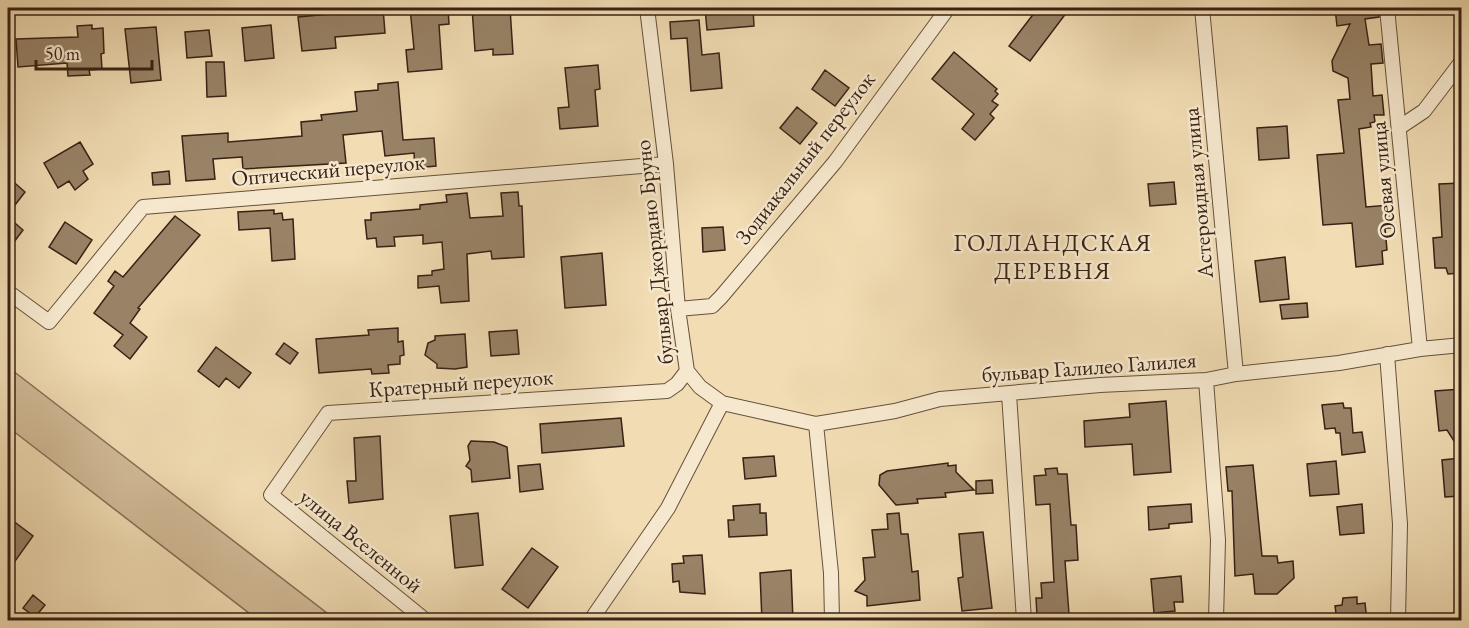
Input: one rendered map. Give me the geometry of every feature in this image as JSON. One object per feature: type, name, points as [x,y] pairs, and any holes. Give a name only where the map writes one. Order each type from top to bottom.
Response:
[{"type":"street","name":"бульвар Джордано Бруно","points":[[647,8],[666,164],[678,309],[687,371],[700,387],[722,403]]},
{"type":"street","name":"Зодиакальный переулок","points":[[678,309],[712,306],[835,162],[948,8]]},
{"type":"street","name":"Астероидная улица","points":[[1202,8],[1236,374]]},
{"type":"street","name":"Осевая улица","points":[[1388,8],[1420,349]]},
{"type":"street","points":[[1400,127],[1424,111],[1461,61]]},
{"type":"street","name":"Оптический переулок","points":[[8,292],[49,322],[143,207],[666,164]]},
{"type":"street","name":"бульвар Галилео Галилея","points":[[722,403],[816,424],[895,411],[940,399],[1100,385],[1206,380],[1236,374],[1339,363],[1420,349],[1461,345]]},
{"type":"street","points":[[1387,354],[1400,524],[1398,621]]},
{"type":"street","name":"Кратерный переулок","points":[[271,495],[328,413],[667,391],[677,384],[687,371]]},
{"type":"street","points":[[1206,380],[1218,540],[1216,621]]},
{"type":"street","points":[[1009,394],[1024,621]]},
{"type":"street","points":[[591,621],[668,507],[722,403]]},
{"type":"street","points":[[816,424],[831,573],[832,621]]},
{"type":"street","name":"улица Вселенной","points":[[271,495],[425,621]]},
{"type":"shaded area","points":[[8,367],[336,620],[258,620],[8,427]]},
{"type":"building","points":[[350,8],[383,8],[385,33],[335,37],[336,48],[302,51],[298,17],[351,12]]},
{"type":"building","points":[[410,8],[448,8],[449,24],[439,25],[442,69],[408,72],[406,50],[414,49]]},
{"type":"building","points":[[472,8],[510,8],[513,54],[493,55],[493,49],[475,51]]},
{"type":"building","points":[[705,8],[753,8],[754,26],[707,30]]},
{"type":"building","points":[[1038,8],[1070,8],[1030,61],[1009,46]]},
{"type":"building","points":[[1335,8],[1378,8],[1379,17],[1365,19],[1369,45],[1381,44],[1383,63],[1371,64],[1373,96],[1382,95],[1384,115],[1374,115],[1375,122],[1370,123],[1371,127],[1359,129],[1366,207],[1390,205],[1392,228],[1385,228],[1387,250],[1382,251],[1383,264],[1356,267],[1352,223],[1323,225],[1317,155],[1344,153],[1338,100],[1350,99],[1348,78],[1333,71],[1332,61],[1350,24],[1337,26]]},
{"type":"building","points":[[699,20],[702,55],[719,53],[722,88],[691,91],[687,38],[671,39],[670,22]]},
{"type":"building","points":[[92,25],[92,29],[103,28],[102,69],[89,70],[90,75],[68,76],[67,63],[18,67],[16,39],[78,37],[77,26]]},
{"type":"building","points":[[271,25],[274,58],[245,61],[242,28]]},
{"type":"building","points":[[156,27],[161,80],[131,83],[125,29]]},
{"type":"building","points":[[209,30],[212,56],[187,58],[185,32]]},
{"type":"building","points":[[954,52],[997,89],[995,91],[998,94],[992,101],[998,105],[990,114],[994,118],[975,140],[962,129],[974,114],[932,79]]},
{"type":"building","points":[[206,62],[224,62],[226,96],[207,97]]},
{"type":"building","points":[[598,65],[600,89],[595,90],[598,126],[560,129],[558,108],[569,107],[565,68]]},
{"type":"building","points":[[825,70],[849,88],[835,106],[812,89]]},
{"type":"building","points":[[398,82],[403,140],[434,138],[436,166],[415,168],[414,153],[385,156],[382,131],[343,135],[346,163],[243,169],[242,157],[213,159],[215,179],[186,181],[182,136],[228,133],[228,142],[302,136],[301,122],[322,120],[321,115],[357,111],[355,92],[378,90],[378,84]]},
{"type":"building","points":[[797,107],[817,123],[800,144],[780,128]]},
{"type":"building","points":[[1287,126],[1289,158],[1259,160],[1257,128]]},
{"type":"building","points":[[80,142],[93,164],[83,171],[88,179],[75,190],[69,181],[58,188],[44,163]]},
{"type":"building","points":[[169,171],[170,184],[153,185],[152,173]]},
{"type":"building","points":[[8,177],[25,192],[8,214]]},
{"type":"building","points":[[1174,182],[1176,204],[1150,206],[1148,184]]},
{"type":"building","points":[[1461,183],[1461,273],[1448,274],[1446,268],[1435,268],[1433,238],[1442,237],[1439,184]]},
{"type":"building","points":[[518,192],[519,206],[522,206],[524,257],[492,259],[491,251],[467,254],[469,301],[441,303],[439,286],[418,288],[418,276],[432,275],[432,271],[444,269],[442,242],[423,244],[423,235],[394,237],[395,246],[377,247],[376,238],[367,239],[365,220],[371,220],[371,213],[420,209],[420,205],[447,202],[446,195],[467,193],[470,218],[503,216],[501,193]]},
{"type":"building","points":[[274,210],[274,214],[282,213],[283,220],[293,219],[295,259],[272,261],[270,228],[239,230],[238,212]]},
{"type":"building","points":[[175,216],[200,235],[138,308],[140,309],[130,323],[147,337],[130,359],[114,346],[123,335],[94,313],[114,286],[108,281],[115,271],[123,277]]},
{"type":"building","points":[[8,217],[23,230],[8,250]]},
{"type":"building","points":[[65,222],[92,240],[76,264],[49,247]]},
{"type":"building","points":[[723,227],[725,250],[703,252],[702,228]]},
{"type":"building","points":[[602,253],[606,305],[565,308],[561,257]]},
{"type":"building","points":[[1285,257],[1289,299],[1260,302],[1255,261]]},
{"type":"building","points":[[1307,303],[1308,317],[1282,319],[1280,305]]},
{"type":"building","points":[[398,328],[398,342],[403,341],[404,355],[400,356],[400,364],[388,365],[389,373],[372,374],[371,369],[319,373],[316,339],[369,335],[368,330]]},
{"type":"building","points":[[517,330],[519,354],[491,356],[489,332]]},
{"type":"building","points":[[465,334],[467,367],[437,368],[437,364],[425,355],[428,343],[435,340],[435,336]]},
{"type":"building","points":[[284,343],[298,353],[290,364],[276,354]]},
{"type":"building","points":[[216,347],[251,373],[239,388],[226,378],[219,387],[198,371]]},
{"type":"building","points":[[1461,389],[1461,426],[1458,427],[1454,441],[1447,430],[1439,431],[1435,391]]},
{"type":"building","points":[[1166,401],[1171,472],[1134,475],[1132,444],[1085,447],[1084,421],[1130,417],[1129,404]]},
{"type":"building","points":[[1343,403],[1344,408],[1351,408],[1353,433],[1362,432],[1365,452],[1342,455],[1340,433],[1336,433],[1335,428],[1325,429],[1322,405]]},
{"type":"building","points":[[621,418],[624,446],[542,453],[540,424]]},
{"type":"building","points":[[380,436],[383,499],[349,503],[347,481],[356,481],[354,438]]},
{"type":"building","points":[[471,441],[494,442],[507,447],[510,478],[472,482],[471,470],[466,466],[470,460],[468,446]]},
{"type":"building","points":[[774,456],[776,476],[745,479],[743,458]]},
{"type":"building","points":[[1461,458],[1461,496],[1445,497],[1442,460]]},
{"type":"building","points":[[1336,461],[1339,494],[1310,496],[1307,464]]},
{"type":"building","points":[[948,463],[948,466],[956,465],[956,472],[974,490],[945,493],[946,497],[917,499],[918,503],[896,505],[879,485],[880,475],[887,471]]},
{"type":"building","points":[[540,464],[543,489],[520,492],[518,466]]},
{"type":"building","points":[[1253,465],[1262,556],[1277,556],[1278,563],[1293,561],[1294,578],[1277,594],[1255,594],[1253,574],[1235,576],[1232,491],[1228,491],[1226,467]]},
{"type":"building","points":[[1057,468],[1058,474],[1067,474],[1071,525],[1076,525],[1078,560],[1065,561],[1069,614],[1037,616],[1036,598],[1042,598],[1041,583],[1054,582],[1050,504],[1036,505],[1034,476],[1046,475],[1045,469]]},
{"type":"building","points":[[992,480],[993,493],[976,494],[976,481]]},
{"type":"building","points":[[760,504],[760,513],[766,513],[767,535],[729,537],[728,520],[734,520],[733,506]]},
{"type":"building","points":[[1191,504],[1192,522],[1169,524],[1169,528],[1149,530],[1148,507]]},
{"type":"building","points":[[1362,504],[1364,533],[1340,535],[1337,507]]},
{"type":"building","points":[[478,513],[483,565],[455,568],[450,516]]},
{"type":"building","points":[[899,513],[901,534],[908,534],[912,572],[918,571],[920,600],[867,606],[867,596],[855,591],[865,580],[863,558],[875,557],[872,530],[888,529],[887,514]]},
{"type":"building","points":[[8,517],[33,536],[8,571]]},
{"type":"building","points":[[983,532],[992,608],[962,611],[958,578],[963,577],[959,534]]},
{"type":"building","points":[[532,548],[558,567],[528,608],[502,589]]},
{"type":"building","points":[[702,555],[705,594],[680,592],[679,581],[673,582],[672,564],[684,563],[683,556]]},
{"type":"building","points":[[791,570],[793,621],[762,621],[760,573]]},
{"type":"building","points":[[1181,576],[1183,602],[1174,602],[1175,611],[1154,613],[1151,579]]},
{"type":"building","points":[[33,595],[45,605],[35,617],[23,608]]},
{"type":"building","points":[[1357,597],[1357,604],[1365,603],[1367,621],[1337,621],[1335,606],[1342,605],[1343,598]]},
{"type":"district","name":"ГОЛЛАНДСКАЯ ДЕРЕВНЯ","points":[[1053,256]]}]
